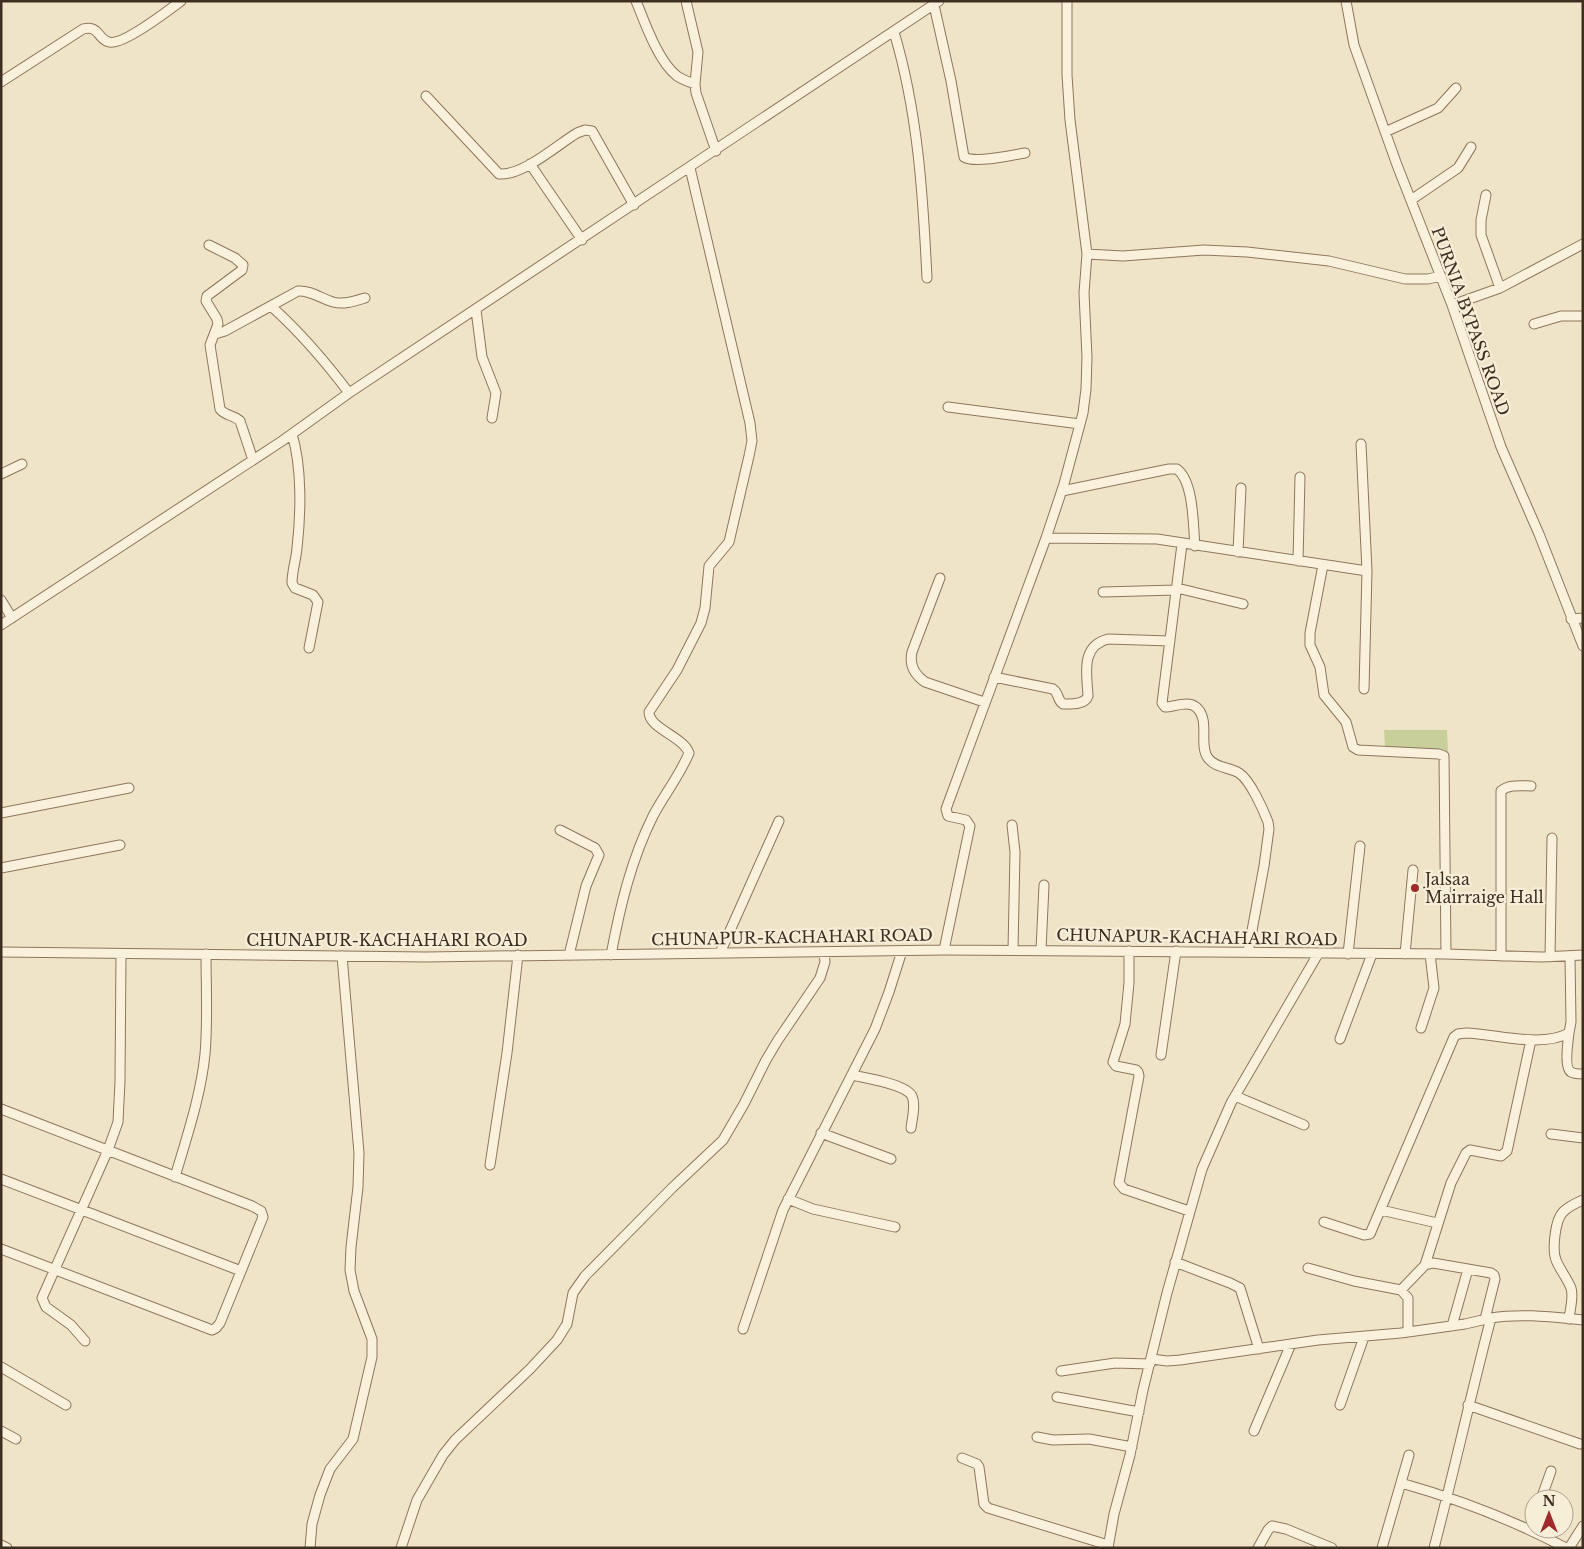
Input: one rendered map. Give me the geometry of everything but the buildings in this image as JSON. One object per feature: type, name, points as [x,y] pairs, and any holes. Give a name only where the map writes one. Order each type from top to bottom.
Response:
[{"type":"street","points":[[1,82],[83,29],[90,27],[105,40],[116,42],[141,29],[181,1]]},
{"type":"street","points":[[636,1],[656,46],[670,69],[677,76],[695,84]]},
{"type":"street","points":[[686,1],[698,52],[696,93],[716,151]]},
{"type":"street","points":[[944,950],[970,826],[966,820],[948,816],[946,809],[1062,491],[1080,424],[1086,389],[1087,328],[1084,293],[1087,254],[1069,112],[1067,1]]},
{"type":"street","name":"PURNIA BYPASS ROAD","points":[[1346,1],[1354,46],[1385,132],[1452,305],[1501,447],[1539,534],[1583,646]]},
{"type":"street","points":[[1,625],[253,460],[349,394],[937,3],[964,157],[970,160],[1025,153]]},
{"type":"street","points":[[894,32],[906,78],[916,132],[927,278]]},
{"type":"street","points":[[1385,132],[1438,108],[1456,88]]},
{"type":"street","points":[[426,96],[499,174],[505,174],[530,164],[581,131],[589,130],[594,134],[634,205]]},
{"type":"street","points":[[1411,200],[1458,168],[1471,147]]},
{"type":"street","points":[[530,164],[582,240]]},
{"type":"street","points":[[611,955],[634,861],[653,816],[688,753],[684,744],[654,723],[649,717],[649,712],[677,670],[701,623],[705,608],[709,568],[729,542],[752,441],[750,424],[690,168]]},
{"type":"street","points":[[1486,195],[1481,220],[1481,235],[1500,288]]},
{"type":"street","points":[[1452,305],[1500,288],[1583,244]]},
{"type":"street","points":[[209,245],[241,262],[244,268],[206,298],[207,305],[217,319],[218,327],[210,345],[220,409],[222,412],[240,421],[253,460]]},
{"type":"street","points":[[1087,254],[1123,256],[1204,250],[1247,252],[1329,261],[1405,279],[1428,279],[1441,276]]},
{"type":"street","points":[[215,334],[225,332],[301,291],[337,302],[350,302],[365,298]]},
{"type":"street","points":[[272,307],[298,331],[322,358],[349,394]]},
{"type":"street","points":[[476,310],[482,357],[496,393],[492,418]]},
{"type":"street","points":[[1534,324],[1561,316],[1583,316]]},
{"type":"street","points":[[948,407],[1080,424]]},
{"type":"street","points":[[292,434],[298,456],[299,484],[298,539],[292,583],[295,588],[313,595],[318,602],[309,648]]},
{"type":"street","points":[[1361,444],[1367,571],[1364,689]]},
{"type":"street","points":[[1,474],[22,464]]},
{"type":"street","points":[[1062,491],[1169,469],[1177,469],[1184,477],[1188,487],[1195,546]]},
{"type":"street","points":[[1298,560],[1300,477]]},
{"type":"street","points":[[1238,552],[1241,488]]},
{"type":"street","points":[[1046,538],[1150,538],[1367,571]]},
{"type":"street","points":[[1182,544],[1162,699],[1163,705],[1169,707],[1190,704],[1195,706],[1202,716],[1205,754],[1218,765],[1237,771],[1247,780],[1268,822],[1269,829],[1264,866],[1248,952]]},
{"type":"street","points":[[1323,565],[1310,633],[1310,645],[1320,667],[1324,695],[1346,722],[1353,747],[1358,750],[1439,754],[1444,756],[1446,954]]},
{"type":"street","points":[[940,578],[912,652],[912,666],[918,677],[925,682],[984,702]]},
{"type":"street","points":[[1103,592],[1176,589],[1243,604]]},
{"type":"street","points":[[1,600],[12,618]]},
{"type":"street","points":[[1571,619],[1583,618]]},
{"type":"street","points":[[994,677],[1053,689],[1062,704],[1082,702],[1087,700],[1088,696],[1086,660],[1099,643],[1108,639],[1170,641]]},
{"type":"street","points":[[1501,956],[1502,791],[1504,788],[1514,786],[1531,786]]},
{"type":"street","points":[[1,813],[130,788]]},
{"type":"street","points":[[720,953],[779,821]]},
{"type":"street","points":[[1012,826],[1015,852],[1013,950]]},
{"type":"street","points":[[560,830],[595,848],[599,855],[586,886],[569,955]]},
{"type":"street","points":[[1550,957],[1552,838]]},
{"type":"street","points":[[1,868],[120,845]]},
{"type":"street","points":[[1348,954],[1360,846]]},
{"type":"street","points":[[1405,954],[1413,870]]},
{"type":"street","points":[[1041,950],[1044,885]]},
{"type":"street","points":[[743,1329],[776,1228],[788,1199],[880,1017],[902,950]]},
{"type":"street","name":"CHUNAPUR-KACHAHARI ROAD","points":[[1,952],[426,957],[902,950],[1176,951],[1550,957],[1583,955]]},
{"type":"street","points":[[1129,951],[1129,983],[1125,1024],[1113,1062],[1116,1066],[1136,1070],[1140,1076],[1119,1183],[1124,1189],[1189,1211]]},
{"type":"street","points":[[1161,1055],[1176,951]]},
{"type":"street","points":[[401,1548],[417,1500],[430,1474],[455,1440],[530,1369],[557,1340],[566,1324],[573,1293],[585,1276],[672,1188],[723,1140],[766,1060],[820,978],[825,962],[824,952]]},
{"type":"street","points":[[85,1341],[72,1324],[49,1310],[42,1298],[56,1270],[116,1130],[119,1114],[121,954]]},
{"type":"street","points":[[175,1176],[200,1088],[205,1055],[206,954]]},
{"type":"street","points":[[962,1458],[977,1464],[979,1467],[984,1504],[988,1508],[1108,1546],[1114,1514],[1132,1447],[1175,1262],[1202,1169],[1235,1096],[1318,954]]},
{"type":"street","points":[[1340,1039],[1372,954]]},
{"type":"street","points":[[1421,1028],[1434,988],[1430,954]]},
{"type":"street","points":[[490,1165],[507,1053],[518,955]]},
{"type":"street","points":[[310,1548],[314,1511],[330,1470],[348,1447],[356,1430],[372,1357],[372,1339],[354,1291],[350,1270],[358,1187],[359,1153],[342,956]]},
{"type":"street","points":[[1570,956],[1571,1022],[1567,1064],[1568,1070],[1571,1073],[1583,1074]]},
{"type":"street","points":[[1324,1222],[1367,1235],[1373,1230],[1454,1037],[1458,1034],[1474,1033],[1531,1040],[1560,1038],[1569,1033]]},
{"type":"street","points":[[1401,1290],[1425,1265],[1450,1183],[1466,1153],[1470,1150],[1476,1150],[1501,1156],[1507,1151],[1531,1040]]},
{"type":"street","points":[[852,1075],[907,1090],[912,1096],[913,1103],[911,1128]]},
{"type":"street","points":[[1235,1096],[1304,1125]]},
{"type":"street","points":[[1,1109],[261,1211],[264,1217],[218,1326],[212,1330],[1,1249]]},
{"type":"street","points":[[821,1133],[891,1159]]},
{"type":"street","points":[[1552,1134],[1583,1138]]},
{"type":"street","points":[[1,1180],[241,1271]]},
{"type":"street","points":[[788,1199],[813,1209],[895,1227]]},
{"type":"street","points":[[1569,1318],[1572,1297],[1571,1288],[1557,1263],[1554,1248],[1558,1221],[1561,1214],[1583,1200]]},
{"type":"street","points":[[1381,1210],[1437,1224]]},
{"type":"street","points":[[1175,1262],[1240,1288],[1259,1349]]},
{"type":"street","points":[[1425,1265],[1438,1263],[1468,1268],[1491,1273],[1495,1279],[1488,1319],[1448,1496],[1434,1548]]},
{"type":"street","points":[[1308,1268],[1354,1281],[1401,1290],[1408,1298],[1408,1332]]},
{"type":"street","points":[[1452,1326],[1468,1268]]},
{"type":"street","points":[[1061,1371],[1115,1363],[1180,1360],[1291,1344],[1408,1332],[1506,1316],[1583,1320]]},
{"type":"street","points":[[1340,1405],[1364,1337]]},
{"type":"street","points":[[1254,1431],[1291,1344]]},
{"type":"street","points":[[1,1367],[66,1405]]},
{"type":"street","points":[[1057,1397],[1139,1412]]},
{"type":"street","points":[[1468,1405],[1580,1444]]},
{"type":"street","points":[[1,1431],[16,1439]]},
{"type":"street","points":[[1037,1437],[1053,1440],[1089,1439],[1132,1447]]},
{"type":"street","points":[[1382,1548],[1410,1456]]},
{"type":"street","points":[[1545,1489],[1551,1471]]},
{"type":"street","points":[[1401,1483],[1448,1496],[1524,1527]]},
{"type":"street","points":[[1258,1548],[1272,1526],[1286,1528],[1332,1548]]},
{"type":"street","points":[[1549,1539],[1567,1548],[1583,1526]]},
{"type":"street","points":[[1,1545],[7,1548]]},
{"type":"green space","points":[[1384,730],[1447,730],[1448,752],[1385,747]]},
{"type":"place","name":"Jalsaa Mairraige Hall","points":[[1415,888]]}]
